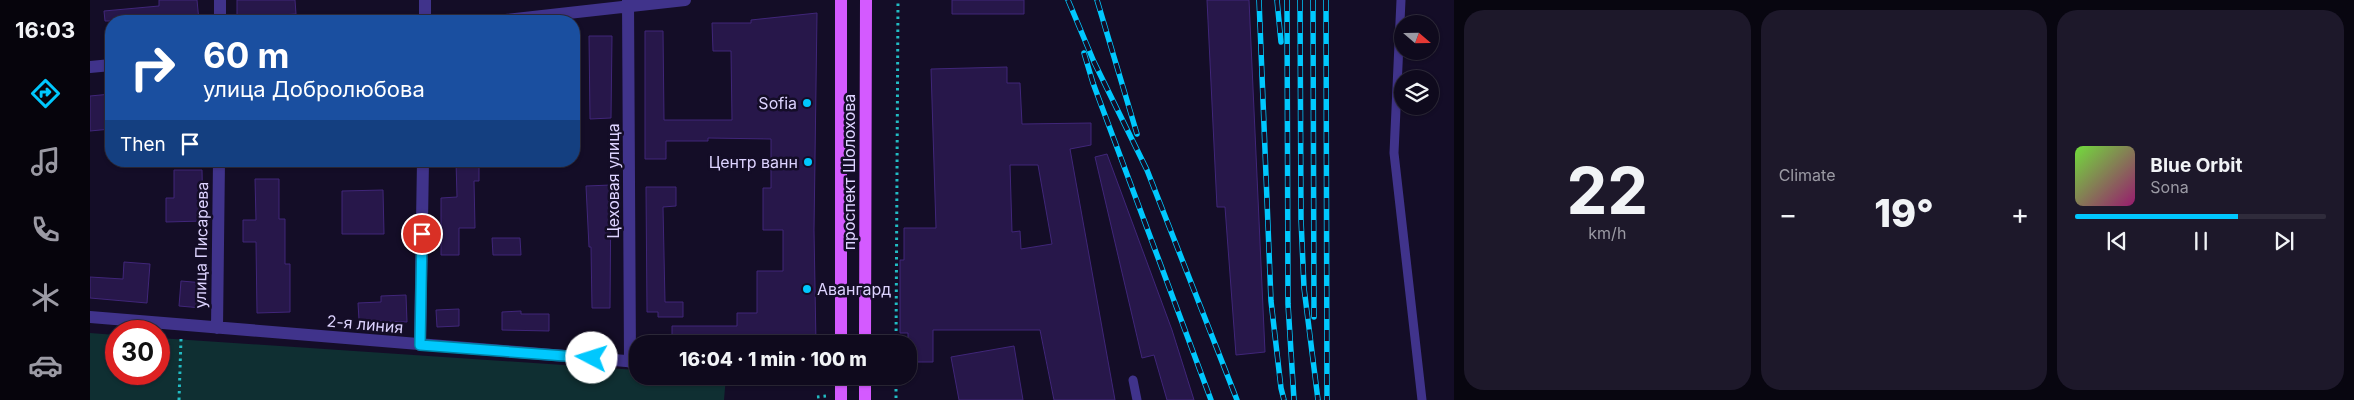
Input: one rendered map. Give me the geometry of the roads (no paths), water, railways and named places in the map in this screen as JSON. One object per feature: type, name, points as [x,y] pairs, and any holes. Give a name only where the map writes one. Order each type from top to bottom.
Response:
[{"type":"main road","name":"проспект Шолохова","points":[[841,0],[841,335]]},
{"type":"main road","name":"проспект Шолохова","points":[[865,335],[866,0]]},
{"type":"main road","points":[[840,385],[841,400]]},
{"type":"main road","points":[[865,385],[865,400]]},
{"type":"street","points":[[220,0],[220,15]]},
{"type":"street","points":[[424,15],[425,0]]},
{"type":"street","points":[[540,15],[628,3],[686,0]]},
{"type":"street","name":"Цеховая улица","points":[[628,3],[634,335]]},
{"type":"street","points":[[90,67],[105,66]]},
{"type":"street","name":"улица Писарева","points":[[217,328],[218,167]]},
{"type":"street","points":[[420,345],[423,167]]},
{"type":"street","name":"2-я линия","points":[[90,317],[629,362]]},
{"type":"lane","points":[[1401,0],[1394,153],[1422,400]]},
{"type":"lane","points":[[1133,380],[1138,400]]},
{"type":"railway","points":[[1068,0],[1094,62],[1147,170],[1237,400]]},
{"type":"railway","points":[[1097,0],[1137,134]]},
{"type":"railway","points":[[1259,0],[1271,301],[1284,400]]},
{"type":"railway","points":[[1277,0],[1281,42]]},
{"type":"railway","points":[[1287,0],[1288,304],[1294,400]]},
{"type":"railway","points":[[1300,0],[1301,219],[1304,288],[1318,400]]},
{"type":"railway","points":[[1313,0],[1314,317]]},
{"type":"railway","points":[[1326,0],[1327,400]]},
{"type":"railway","points":[[1084,53],[1093,83],[1211,400]]},
{"type":"place","name":"Sofia","points":[[807,103]]},
{"type":"place","name":"Центр ванн","points":[[808,162]]},
{"type":"place","name":"Авангард","points":[[807,289]]}]
